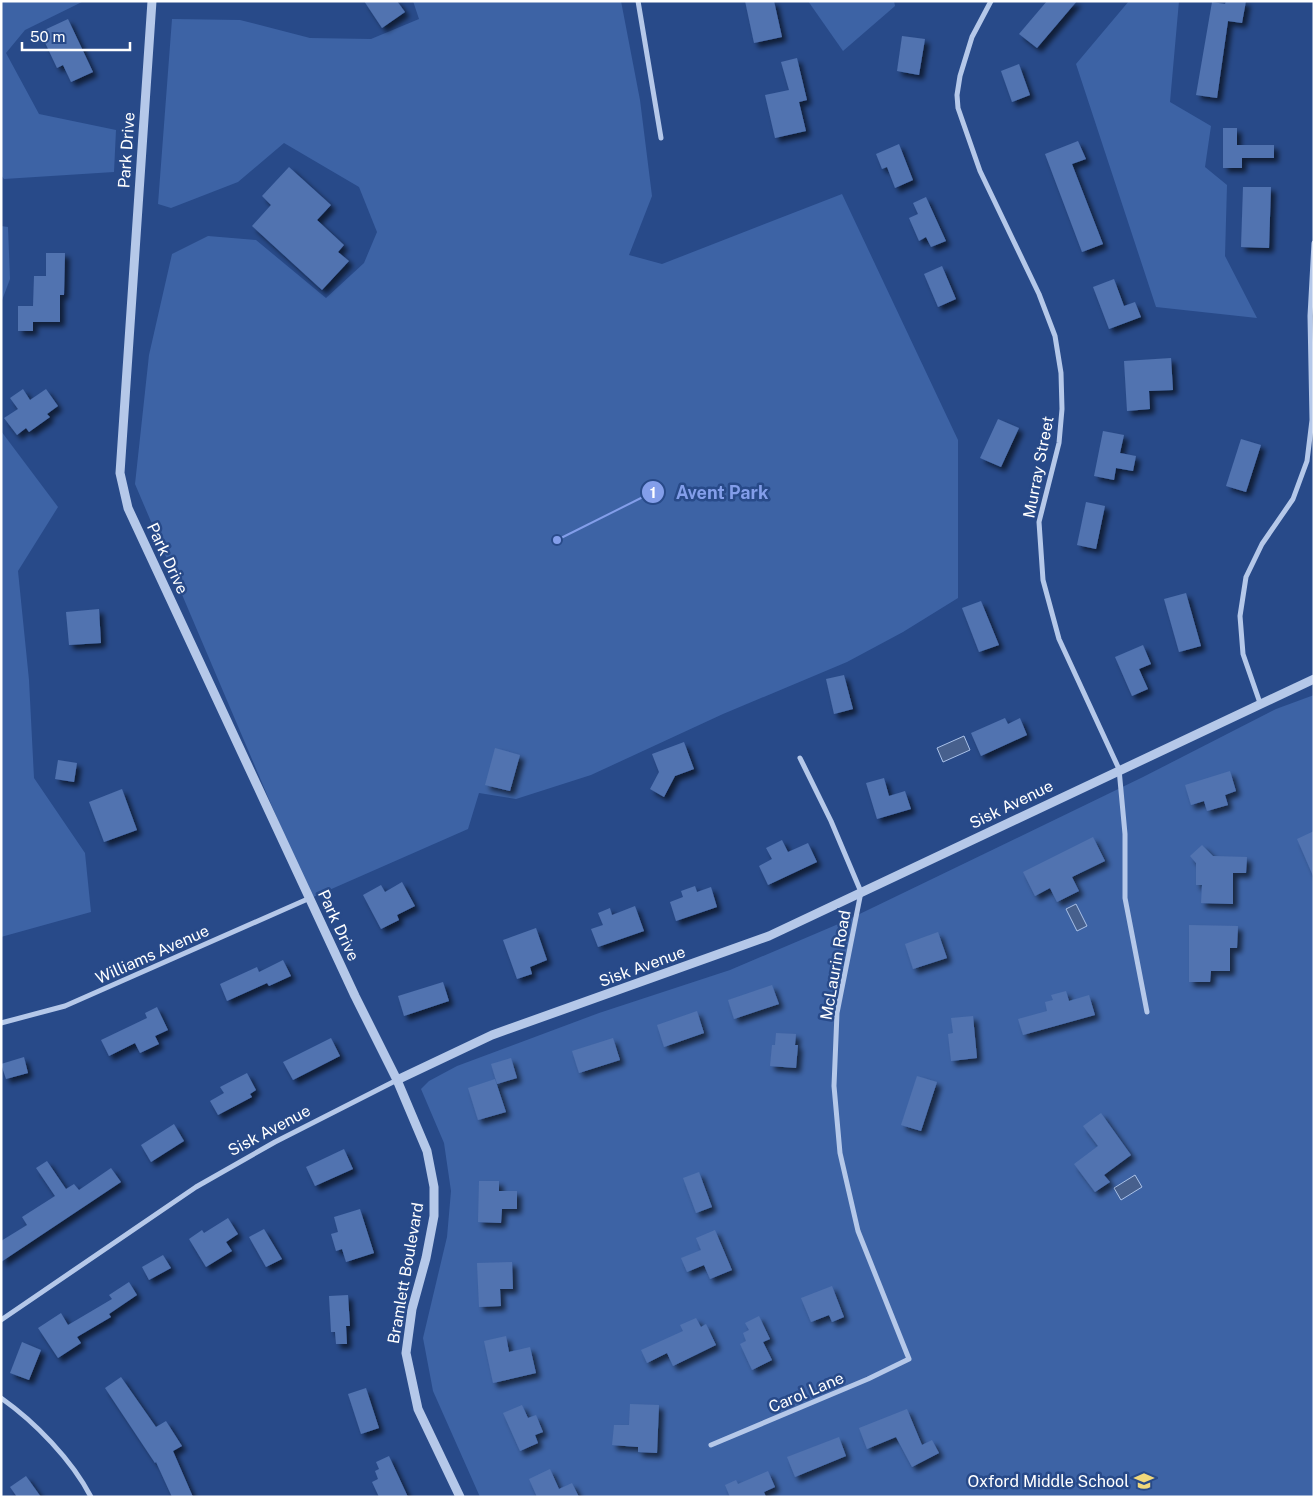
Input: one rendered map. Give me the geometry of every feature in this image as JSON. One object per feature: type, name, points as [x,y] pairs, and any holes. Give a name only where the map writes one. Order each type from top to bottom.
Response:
[{"type":"street","name":"Park Drive","points":[[152,1],[120,473],[128,508],[397,1080]]},
{"type":"street","points":[[638,1],[661,138]]},
{"type":"street","name":"Murray Street","points":[[991,1],[972,37],[960,76],[957,95],[958,108],[980,171],[1039,294],[1055,336],[1061,372],[1062,409],[1058,443],[1039,522],[1043,580],[1059,639],[1119,769],[1125,834],[1125,898],[1147,1012]]},
{"type":"street","points":[[1260,703],[1243,654],[1240,616],[1246,577],[1262,544],[1293,499],[1307,461],[1312,420],[1310,316],[1314,243]]},
{"type":"street","name":"Sisk Avenue","points":[[1,1320],[196,1187],[275,1142],[397,1080],[492,1035],[769,936],[1119,769],[1314,679]]},
{"type":"street","name":"McLaurin Road","points":[[800,758],[831,820],[861,892],[837,1013],[834,1086],[840,1153],[858,1231],[909,1359]]},
{"type":"street","name":"Williams Avenue","points":[[1,1023],[65,1006],[311,898]]},
{"type":"street","name":"Bramlett Boulevard","points":[[397,1080],[427,1151],[434,1187],[434,1216],[426,1258],[412,1310],[406,1353],[418,1409],[460,1497]]},
{"type":"street","name":"Carol Lane","points":[[711,1445],[868,1379],[909,1359]]},
{"type":"street","points":[[1,1398],[26,1416],[82,1480],[91,1497]]},
{"type":"shaded area","points":[[1,1],[84,1],[25,30],[6,53],[39,114],[116,130],[114,172],[4,179],[1,175]]},
{"type":"shaded area","points":[[413,1],[621,1],[640,100],[652,196],[629,255],[662,264],[842,194],[958,440],[958,598],[903,632],[847,662],[723,714],[591,775],[516,799],[479,793],[468,829],[311,898],[135,484],[149,355],[172,254],[208,236],[256,240],[326,298],[364,263],[377,232],[359,187],[284,143],[238,182],[171,208],[158,204],[172,19],[240,20],[310,38],[371,39],[419,19]]},
{"type":"shaded area","points":[[808,1],[894,1],[895,6],[843,51]]},
{"type":"shaded area","points":[[1129,1],[1179,1],[1170,102],[1211,126],[1205,167],[1227,185],[1225,256],[1257,318],[1156,307],[1076,64]]},
{"type":"shaded area","points":[[1,226],[8,227],[10,279],[1,303]]},
{"type":"shaded area","points":[[1,431],[58,507],[18,571],[29,680],[34,778],[85,853],[91,912],[1,937]]},
{"type":"shaded area","points":[[1314,695],[1314,1497],[480,1497],[433,1391],[423,1338],[447,1237],[451,1191],[444,1143],[421,1089],[429,1081],[457,1066],[599,1013],[730,970],[843,922],[1143,777],[1276,709]]},
{"type":"shaded area","points":[[964,736],[970,750],[943,762],[937,748]]},
{"type":"shaded area","points":[[1076,904],[1087,926],[1077,931],[1066,909]]},
{"type":"shaded area","points":[[1135,1175],[1142,1187],[1121,1200],[1114,1188]]},
{"type":"building","points":[[364,1],[397,1],[405,12],[382,28]]},
{"type":"building","points":[[745,1],[774,1],[782,37],[754,43]]},
{"type":"building","points":[[1047,1],[1077,1],[1037,48],[1019,34]]},
{"type":"building","points":[[1226,1],[1246,1],[1242,23],[1228,21],[1217,98],[1196,95],[1212,2],[1225,4]]},
{"type":"building","points":[[68,19],[93,72],[71,82],[63,65],[57,68],[40,32]]},
{"type":"building","points":[[902,36],[925,39],[919,75],[897,71]]},
{"type":"building","points":[[797,58],[807,100],[799,102],[806,131],[775,138],[765,95],[789,90],[781,62]]},
{"type":"building","points":[[1019,64],[1030,95],[1012,102],[1001,71]]},
{"type":"building","points":[[1223,128],[1237,128],[1237,145],[1274,145],[1274,158],[1242,158],[1242,168],[1223,168]]},
{"type":"building","points":[[1078,141],[1086,159],[1072,164],[1103,244],[1082,252],[1045,154]]},
{"type":"building","points":[[899,144],[913,180],[895,188],[887,167],[882,169],[876,154]]},
{"type":"building","points":[[289,167],[331,205],[317,220],[344,245],[338,252],[349,261],[322,290],[252,226],[271,205],[262,196]]},
{"type":"building","points":[[1243,187],[1271,187],[1269,248],[1241,247]]},
{"type":"building","points":[[926,197],[946,241],[931,247],[926,237],[919,241],[909,218],[918,214],[913,203]]},
{"type":"building","points":[[46,253],[65,253],[64,295],[60,295],[60,322],[33,322],[33,331],[18,331],[18,306],[33,306],[34,276],[46,276]]},
{"type":"building","points":[[942,266],[956,299],[938,307],[924,274]]},
{"type":"building","points":[[1114,279],[1124,306],[1135,302],[1141,317],[1109,329],[1093,287]]},
{"type":"building","points":[[1171,358],[1173,390],[1149,391],[1150,409],[1127,411],[1124,361]]},
{"type":"building","points":[[23,389],[30,400],[46,389],[58,406],[47,414],[50,417],[29,432],[26,428],[17,435],[4,418],[18,409],[10,398]]},
{"type":"building","points":[[998,419],[1019,428],[1001,467],[980,458]]},
{"type":"building","points":[[1103,431],[1124,435],[1120,453],[1136,456],[1133,471],[1116,468],[1114,480],[1094,476]]},
{"type":"building","points":[[1241,439],[1261,445],[1246,492],[1226,486]]},
{"type":"building","points":[[1086,502],[1105,506],[1096,549],[1077,545]]},
{"type":"building","points":[[1186,593],[1201,646],[1179,652],[1164,599]]},
{"type":"building","points":[[981,601],[999,645],[979,652],[962,608]]},
{"type":"building","points":[[99,609],[101,643],[69,645],[66,612]]},
{"type":"building","points":[[1143,645],[1151,664],[1139,669],[1148,689],[1132,696],[1115,657]]},
{"type":"building","points":[[844,675],[853,709],[834,714],[826,679]]},
{"type":"building","points":[[1005,718],[1008,724],[1020,718],[1027,735],[981,756],[971,733]]},
{"type":"building","points":[[684,742],[694,769],[675,776],[664,797],[650,789],[659,772],[652,754]]},
{"type":"building","points":[[495,748],[520,755],[510,791],[485,785]]},
{"type":"building","points":[[58,760],[77,763],[74,782],[55,779]]},
{"type":"building","points":[[1230,771],[1236,791],[1225,795],[1228,805],[1207,811],[1204,801],[1191,805],[1185,785]]},
{"type":"building","points":[[884,778],[889,796],[905,791],[911,809],[877,819],[866,783]]},
{"type":"building","points":[[122,789],[137,830],[104,842],[89,802]]},
{"type":"building","points":[[1314,831],[1314,878],[1297,839]]},
{"type":"building","points":[[1093,837],[1105,861],[1072,877],[1079,891],[1057,902],[1050,888],[1035,896],[1023,872]]},
{"type":"building","points":[[782,840],[788,852],[808,843],[817,862],[768,885],[759,866],[772,859],[766,848]]},
{"type":"building","points":[[1202,845],[1213,856],[1247,857],[1246,873],[1233,873],[1233,904],[1201,903],[1202,885],[1196,885],[1196,863],[1190,856]]},
{"type":"building","points":[[402,882],[415,906],[397,915],[399,920],[381,929],[363,895],[381,885],[385,892]]},
{"type":"building","points":[[695,886],[697,892],[711,887],[717,907],[676,921],[670,902],[683,897],[681,891]]},
{"type":"building","points":[[635,906],[644,931],[598,947],[591,929],[603,925],[598,913],[610,908],[612,915]]},
{"type":"building","points":[[1189,925],[1238,926],[1237,948],[1230,948],[1230,971],[1211,971],[1210,982],[1189,982]]},
{"type":"building","points":[[536,928],[547,960],[530,967],[532,974],[517,979],[503,940]]},
{"type":"building","points":[[938,932],[947,958],[913,969],[905,944]]},
{"type":"building","points":[[283,960],[291,976],[269,986],[267,983],[227,1001],[220,984],[257,967],[259,972]]},
{"type":"building","points":[[443,982],[449,1001],[404,1016],[398,996]]},
{"type":"building","points":[[772,985],[779,1004],[734,1019],[728,1000]]},
{"type":"building","points":[[1066,991],[1069,1001],[1089,995],[1095,1015],[1023,1035],[1018,1019],[1047,1011],[1045,1002],[1053,1000],[1051,995]]},
{"type":"building","points":[[157,1007],[168,1030],[155,1036],[159,1044],[140,1053],[135,1043],[109,1056],[101,1040],[147,1018],[145,1013]]},
{"type":"building","points":[[697,1011],[704,1033],[664,1047],[657,1025]]},
{"type":"building","points":[[973,1016],[977,1058],[951,1061],[948,1034],[953,1033],[951,1018]]},
{"type":"building","points":[[776,1033],[796,1034],[795,1045],[798,1045],[796,1068],[770,1066],[772,1045],[775,1045]]},
{"type":"building","points":[[331,1038],[340,1056],[293,1080],[283,1062]]},
{"type":"building","points":[[613,1038],[620,1060],[579,1073],[572,1051]]},
{"type":"building","points":[[24,1057],[28,1073],[6,1079],[1,1064]]},
{"type":"building","points":[[511,1058],[517,1078],[497,1084],[491,1064]]},
{"type":"building","points":[[247,1073],[256,1090],[250,1094],[252,1097],[218,1115],[210,1101],[224,1093],[220,1087]]},
{"type":"building","points":[[917,1076],[937,1082],[921,1131],[901,1125]]},
{"type":"building","points":[[495,1079],[506,1112],[478,1120],[468,1088]]},
{"type":"building","points":[[1101,1113],[1131,1155],[1104,1175],[1110,1182],[1095,1192],[1074,1164],[1098,1146],[1083,1126]]},
{"type":"building","points":[[174,1124],[184,1141],[151,1162],[141,1145]]},
{"type":"building","points":[[344,1149],[353,1169],[315,1186],[306,1167]]},
{"type":"building","points":[[47,1161],[66,1189],[74,1184],[79,1190],[111,1168],[121,1182],[1,1262],[1,1241],[27,1225],[22,1217],[55,1196],[36,1168]]},
{"type":"building","points":[[699,1172],[712,1207],[696,1213],[683,1178]]},
{"type":"building","points":[[479,1181],[499,1181],[499,1191],[517,1191],[517,1209],[502,1209],[501,1223],[478,1222]]},
{"type":"building","points":[[360,1209],[374,1253],[346,1262],[342,1249],[336,1251],[331,1234],[338,1232],[334,1217]]},
{"type":"building","points":[[228,1218],[238,1234],[226,1242],[232,1251],[206,1267],[189,1239],[202,1230],[204,1233]]},
{"type":"building","points":[[264,1229],[282,1259],[266,1267],[249,1237]]},
{"type":"building","points":[[715,1230],[732,1270],[710,1279],[704,1265],[687,1272],[681,1258],[701,1250],[696,1238]]},
{"type":"building","points":[[163,1255],[171,1268],[149,1280],[142,1267]]},
{"type":"building","points":[[512,1262],[513,1289],[500,1289],[501,1306],[479,1307],[477,1263]]},
{"type":"building","points":[[129,1282],[137,1295],[109,1314],[111,1317],[77,1337],[81,1343],[58,1358],[38,1328],[61,1313],[68,1325],[112,1299],[109,1295]]},
{"type":"building","points":[[832,1286],[844,1317],[832,1322],[829,1315],[811,1322],[801,1298]]},
{"type":"building","points":[[348,1295],[350,1326],[346,1326],[347,1344],[336,1344],[335,1332],[331,1332],[329,1296]]},
{"type":"building","points":[[759,1316],[770,1339],[763,1342],[772,1360],[752,1370],[740,1344],[746,1341],[743,1333],[749,1330],[745,1323]]},
{"type":"building","points":[[696,1318],[701,1327],[706,1324],[716,1345],[673,1366],[667,1353],[647,1363],[641,1350],[683,1331],[680,1325]]},
{"type":"building","points":[[506,1336],[509,1352],[530,1347],[536,1373],[493,1383],[484,1341]]},
{"type":"building","points":[[22,1342],[41,1350],[29,1380],[10,1373]]},
{"type":"building","points":[[121,1377],[156,1427],[166,1421],[182,1446],[173,1451],[193,1497],[172,1497],[156,1462],[105,1388]]},
{"type":"building","points":[[366,1388],[379,1428],[361,1434],[348,1394]]},
{"type":"building","points":[[630,1404],[659,1405],[657,1453],[638,1452],[638,1447],[612,1445],[614,1425],[629,1425]]},
{"type":"building","points":[[522,1405],[528,1418],[536,1415],[543,1432],[535,1435],[538,1443],[520,1451],[503,1413]]},
{"type":"building","points":[[907,1409],[922,1445],[932,1440],[939,1453],[912,1467],[896,1437],[867,1449],[859,1428]]},
{"type":"building","points":[[839,1437],[846,1456],[795,1477],[787,1457]]},
{"type":"building","points":[[389,1456],[408,1497],[379,1497],[372,1482],[378,1479],[375,1471],[379,1469],[376,1462]]},
{"type":"building","points":[[550,1469],[559,1489],[572,1483],[579,1497],[537,1497],[529,1479]]},
{"type":"building","points":[[768,1471],[775,1487],[764,1492],[766,1497],[730,1497],[725,1485],[736,1480],[738,1484]]},
{"type":"building","points":[[26,1476],[41,1497],[17,1497],[10,1487]]},
{"type":"place","name":"Avent Park","points":[[557,540]]},
{"type":"place","name":"Oxford Middle School","points":[[1144,1481]]}]
